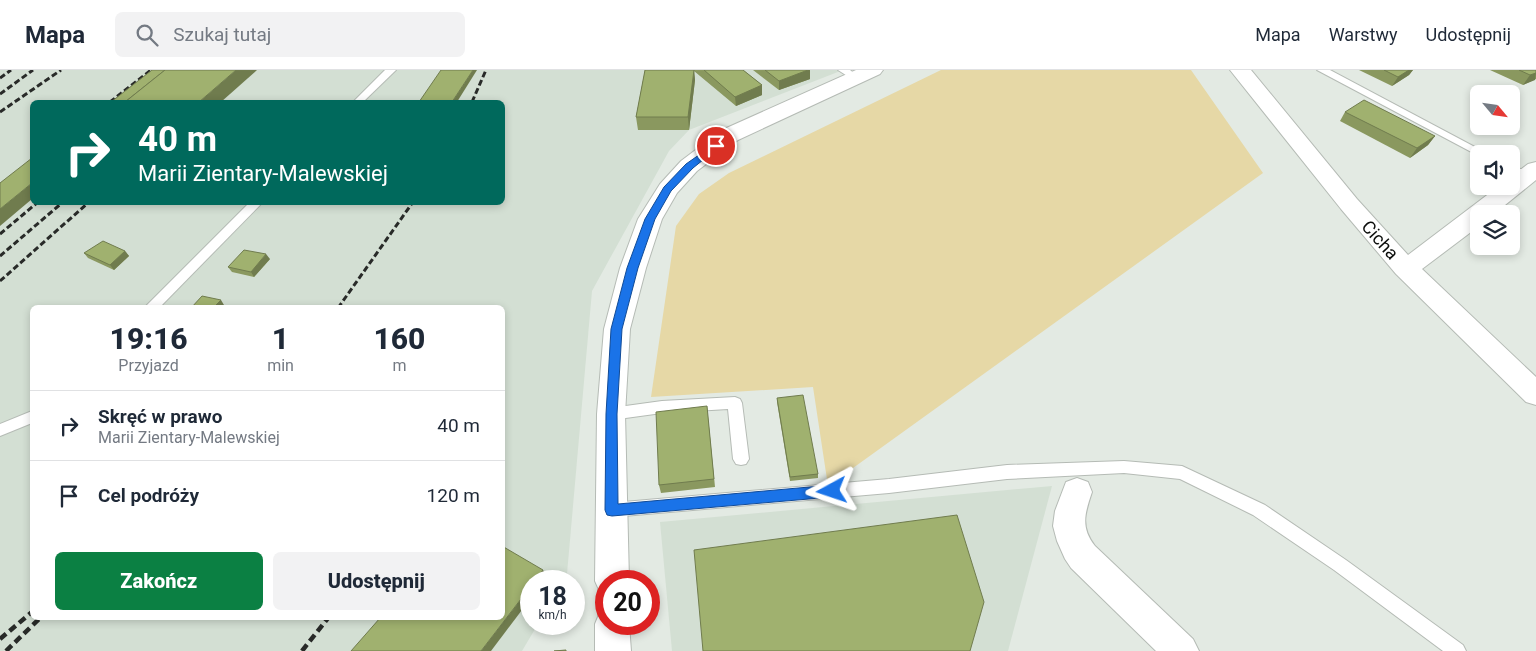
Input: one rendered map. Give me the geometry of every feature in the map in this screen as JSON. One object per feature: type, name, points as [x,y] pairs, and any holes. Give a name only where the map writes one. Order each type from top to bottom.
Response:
[{"type":"street","name":"Cicha","points":[[1240,70],[1349,204],[1405,268],[1536,394]]},
{"type":"street","points":[[612,570],[612,414],[617,329],[633,268],[650,219],[668,189],[690,166],[730,136],[857,73]]},
{"type":"street","points":[[1405,268],[1424,257],[1524,171]]},
{"type":"street","points":[[1077,480],[1069,526],[1072,543],[1083,557],[1181,651]]},
{"type":"street","points":[[612,635],[613,651]]},
{"type":"lane","points":[[360,100],[391,70]]},
{"type":"lane","points":[[1322,70],[1470,147]]},
{"type":"lane","points":[[153,305],[254,205]]},
{"type":"lane","points":[[612,414],[662,407],[735,403],[741,459]]},
{"type":"lane","points":[[0,430],[30,418]]},
{"type":"lane","points":[[612,510],[889,486],[1007,472],[1077,480],[1124,467],[1182,473],[1250,506],[1340,565],[1457,651]]},
{"type":"shaded area","points":[[0,70],[843,70],[689,130],[669,151],[592,291],[567,570],[520,570],[520,635],[531,635],[522,651],[0,651]]},
{"type":"shaded area","points":[[941,70],[1191,70],[1263,173],[828,486],[813,387],[651,397],[676,226],[699,194],[729,173]]},
{"type":"shaded area","points":[[1052,486],[1008,651],[672,651],[660,522]]},
{"type":"building","points":[[152,70],[165,70],[128,100],[114,100]]},
{"type":"building","points":[[165,70],[236,70],[201,100],[128,100]]},
{"type":"building","points":[[441,70],[473,70],[453,100],[420,100]]},
{"type":"building","points":[[645,70],[694,70],[688,117],[636,117]]},
{"type":"building","points":[[704,70],[743,70],[762,85],[735,97]]},
{"type":"building","points":[[765,70],[808,70],[779,81]]},
{"type":"building","points":[[1384,70],[1409,70],[1398,77]]},
{"type":"building","points":[[1519,70],[1536,70],[1536,73],[1530,75]]},
{"type":"building","points":[[1364,100],[1435,136],[1417,148],[1345,112]]},
{"type":"building","points":[[30,160],[30,185],[0,209],[0,183]]},
{"type":"building","points":[[103,241],[125,251],[110,265],[84,253]]},
{"type":"building","points":[[244,250],[266,254],[251,272],[228,267]]},
{"type":"building","points":[[202,296],[221,300],[216,305],[194,305]]},
{"type":"building","points":[[803,395],[818,474],[790,477],[777,398]]},
{"type":"building","points":[[707,406],[714,479],[659,485],[656,412]]},
{"type":"building","points":[[957,515],[984,602],[970,651],[703,651],[694,550]]},
{"type":"building","points":[[505,548],[543,570],[520,570],[520,600],[505,620]]},
{"type":"building","points":[[378,620],[505,620],[481,651],[351,651]]},
{"type":"railway","points":[[0,78],[11,70]]},
{"type":"railway","points":[[0,94],[33,70]]},
{"type":"railway","points":[[0,112],[61,70]]},
{"type":"railway","points":[[113,100],[151,70]]},
{"type":"railway","points":[[473,100],[486,70]]},
{"type":"railway","points":[[0,234],[34,205]]},
{"type":"railway","points":[[0,256],[60,205]]},
{"type":"railway","points":[[0,281],[86,205]]},
{"type":"railway","points":[[340,305],[411,205]]},
{"type":"railway","points":[[0,639],[30,614]]},
{"type":"railway","points":[[6,651],[38,620]]},
{"type":"railway","points":[[302,651],[326,620]]},
{"type":"route","points":[[716,146],[690,166],[668,189],[650,219],[633,268],[617,329],[612,414],[612,510],[642,509],[832,491]]}]
